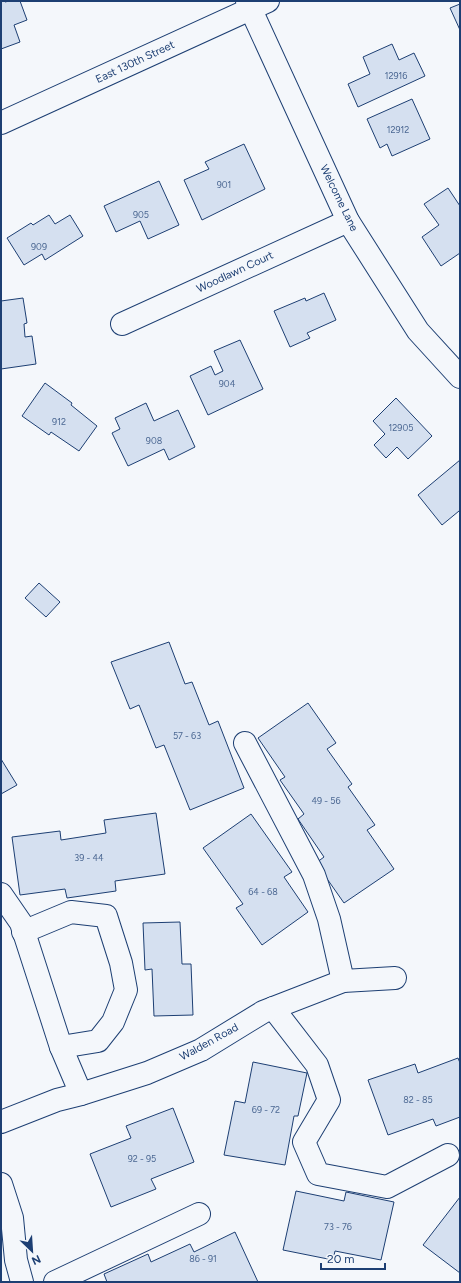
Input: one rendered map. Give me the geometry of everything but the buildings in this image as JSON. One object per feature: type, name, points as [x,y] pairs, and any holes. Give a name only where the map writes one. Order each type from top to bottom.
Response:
[{"type":"street","name":"East 130th Street","points":[[1,124],[255,4]]},
{"type":"street","name":"Welcome Lane","points":[[255,4],[348,221],[418,331],[460,377]]},
{"type":"street","name":"Woodlawn Court","points":[[122,324],[348,221]]},
{"type":"street","points":[[245,743],[314,875],[329,920],[343,981]]},
{"type":"street","points":[[1,894],[21,923],[61,1047],[81,1094]]},
{"type":"street","points":[[23,932],[72,912],[106,916],[121,963],[126,990],[114,1022],[98,1041],[61,1047]]},
{"type":"street","name":"Walden Road","points":[[1,1122],[57,1100],[148,1073],[201,1050],[263,1012],[343,981],[395,978]]},
{"type":"street","points":[[273,1008],[317,1065],[329,1100],[304,1142],[318,1174],[387,1186],[448,1155]]},
{"type":"street","points":[[1,1184],[12,1218],[16,1260],[22,1282]]},
{"type":"street","points":[[55,1282],[199,1214]]}]
